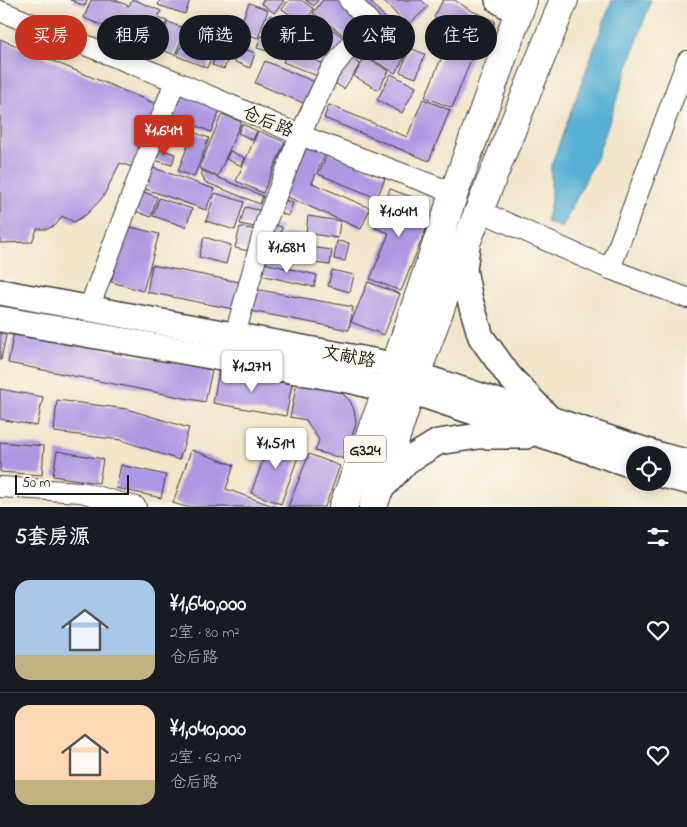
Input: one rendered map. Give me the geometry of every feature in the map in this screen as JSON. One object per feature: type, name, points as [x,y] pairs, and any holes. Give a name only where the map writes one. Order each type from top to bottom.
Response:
[{"type":"highway","name":"G324","points":[[343,507],[445,295],[564,0]]},
{"type":"highway","name":"G324","points":[[376,499],[402,381],[454,193],[513,4]]},
{"type":"main road","points":[[376,499],[408,461],[438,442],[548,427],[481,337],[470,300],[464,270],[467,243]]},
{"type":"main road","name":"文献路","points":[[0,292],[361,358],[402,381],[548,427],[626,447]]},
{"type":"main road","name":"文献路","points":[[0,319],[353,381],[402,381]]},
{"type":"main road","name":"文献路","points":[[548,427],[626,462]]},
{"type":"main road","name":"文献路","points":[[671,458],[687,462]]},
{"type":"main road","points":[[671,477],[687,481]]},
{"type":"street","points":[[235,335],[266,222],[300,135],[330,71],[369,21],[349,0]]},
{"type":"street","name":"仓后路","points":[[0,11],[174,81],[300,135],[454,193]]},
{"type":"street","points":[[610,269],[687,61]]},
{"type":"street","points":[[89,308],[174,81]]},
{"type":"street","points":[[480,211],[610,269],[687,298]]},
{"type":"street","points":[[0,487],[81,492],[136,507]]},
{"type":"water","points":[[612,0],[651,0],[598,154],[562,228],[546,222],[551,201],[551,166]]},
{"type":"building","points":[[70,0],[87,0],[85,6]]},
{"type":"building","points":[[91,0],[115,0],[129,6],[132,0],[135,0],[161,11],[159,15],[97,15],[97,23],[87,19],[87,15],[85,15]]},
{"type":"building","points":[[160,0],[190,0],[185,14],[158,5]]},
{"type":"building","points":[[263,0],[284,1],[274,13],[261,3]]},
{"type":"building","points":[[289,0],[301,0],[314,9],[310,15],[290,15],[282,9]]},
{"type":"building","points":[[305,0],[318,0],[314,6]]},
{"type":"building","points":[[323,0],[338,0],[357,15],[343,15],[343,34],[333,27],[333,15],[316,15],[313,13]]},
{"type":"building","points":[[353,0],[369,0],[383,15],[367,15]]},
{"type":"building","points":[[383,0],[422,0],[428,7],[415,19],[415,15],[397,15]]},
{"type":"building","points":[[443,0],[454,0],[481,15],[435,15]]},
{"type":"building","points":[[249,3],[268,10],[266,15],[261,15],[261,30],[258,38],[251,36],[251,15],[244,15]]},
{"type":"building","points":[[169,22],[179,26],[179,46],[175,55],[169,53]]},
{"type":"building","points":[[333,30],[343,37],[343,51],[335,62],[332,60]]},
{"type":"building","points":[[261,36],[261,49],[257,48]]},
{"type":"building","points":[[0,39],[15,45],[15,60],[50,60],[156,104],[132,167],[120,163],[103,197],[87,214],[74,222],[62,216],[56,225],[47,229],[37,229],[32,242],[0,243]]},
{"type":"building","points":[[415,50],[425,54],[416,78],[400,72],[405,60],[415,60]]},
{"type":"building","points":[[251,51],[255,53],[250,68],[230,60],[251,60]]},
{"type":"building","points":[[187,60],[210,60],[207,68]]},
{"type":"building","points":[[214,60],[228,60],[224,69],[212,65]]},
{"type":"building","points":[[284,60],[314,60],[326,65],[320,77],[283,62]]},
{"type":"building","points":[[350,60],[354,60],[360,64],[344,89],[335,83]]},
{"type":"building","points":[[363,60],[370,60],[389,71],[378,90],[354,76]]},
{"type":"building","points":[[374,60],[403,60],[395,73]]},
{"type":"building","points":[[440,60],[471,60],[452,108],[425,97]]},
{"type":"building","points":[[265,61],[317,83],[308,105],[255,83]]},
{"type":"building","points":[[391,74],[416,87],[402,113],[377,100]]},
{"type":"building","points":[[179,90],[221,107],[211,132],[170,115]]},
{"type":"building","points":[[423,99],[450,110],[429,161],[324,118],[329,105],[407,137]]},
{"type":"building","points":[[222,114],[241,122],[218,176],[199,168]]},
{"type":"building","points":[[242,124],[257,131],[253,140],[238,133]]},
{"type":"building","points":[[258,131],[285,142],[263,193],[236,181]]},
{"type":"building","points":[[193,132],[209,138],[194,177],[178,171]]},
{"type":"building","points":[[306,142],[326,151],[312,183],[370,208],[361,229],[283,195]]},
{"type":"building","points":[[157,148],[175,154],[172,165],[154,160]]},
{"type":"building","points":[[230,151],[245,158],[242,166],[226,159]]},
{"type":"building","points":[[328,152],[386,176],[377,198],[318,174]]},
{"type":"building","points":[[151,167],[214,189],[206,210],[143,188]]},
{"type":"building","points":[[200,170],[263,196],[260,204],[205,182]]},
{"type":"building","points":[[390,189],[421,202],[424,207],[426,220],[426,229],[401,291],[370,279],[389,233],[375,228]]},
{"type":"building","points":[[141,191],[157,197],[151,217],[135,211]]},
{"type":"building","points":[[215,193],[244,202],[235,230],[206,221]]},
{"type":"building","points":[[159,198],[192,209],[186,227],[153,216]]},
{"type":"building","points":[[279,198],[293,203],[288,216],[274,210]]},
{"type":"building","points":[[245,207],[263,211],[259,228],[240,224]]},
{"type":"building","points":[[308,216],[340,221],[338,238],[306,233]]},
{"type":"building","points":[[270,224],[282,227],[273,260],[260,257]]},
{"type":"building","points":[[127,226],[159,234],[143,291],[111,282]]},
{"type":"building","points":[[240,227],[258,230],[254,252],[235,248]]},
{"type":"building","points":[[283,232],[307,235],[304,260],[280,258]]},
{"type":"building","points":[[204,237],[231,245],[226,264],[199,257]]},
{"type":"building","points":[[337,241],[349,243],[345,261],[334,259]]},
{"type":"building","points":[[309,247],[332,250],[330,265],[307,262]]},
{"type":"building","points":[[259,262],[317,275],[314,287],[256,274]]},
{"type":"building","points":[[152,265],[239,282],[233,309],[147,292]]},
{"type":"building","points":[[332,270],[354,275],[350,292],[328,286]]},
{"type":"building","points":[[368,282],[400,294],[384,335],[351,322]]},
{"type":"building","points":[[249,288],[353,307],[349,330],[245,310]]},
{"type":"building","points":[[0,329],[7,330],[1,360],[0,360]]},
{"type":"building","points":[[14,332],[212,370],[205,402],[8,363]]},
{"type":"building","points":[[219,371],[292,384],[286,416],[213,403]]},
{"type":"building","points":[[297,382],[339,390],[350,401],[356,423],[345,459],[315,451],[319,440],[306,420],[290,417]]},
{"type":"building","points":[[0,389],[43,397],[37,426],[0,419]]},
{"type":"building","points":[[57,400],[127,409],[189,428],[179,460],[121,440],[54,432]]},
{"type":"building","points":[[272,436],[296,444],[299,454],[281,504],[251,493]]},
{"type":"building","points":[[0,442],[44,446],[42,475],[0,472]]},
{"type":"building","points":[[191,450],[234,465],[226,489],[276,507],[186,507],[173,503]]},
{"type":"building","points":[[57,451],[103,459],[99,483],[53,476]]},
{"type":"building","points":[[309,454],[340,466],[325,507],[288,507]]},
{"type":"building","points":[[121,465],[166,475],[161,498],[116,488]]}]
